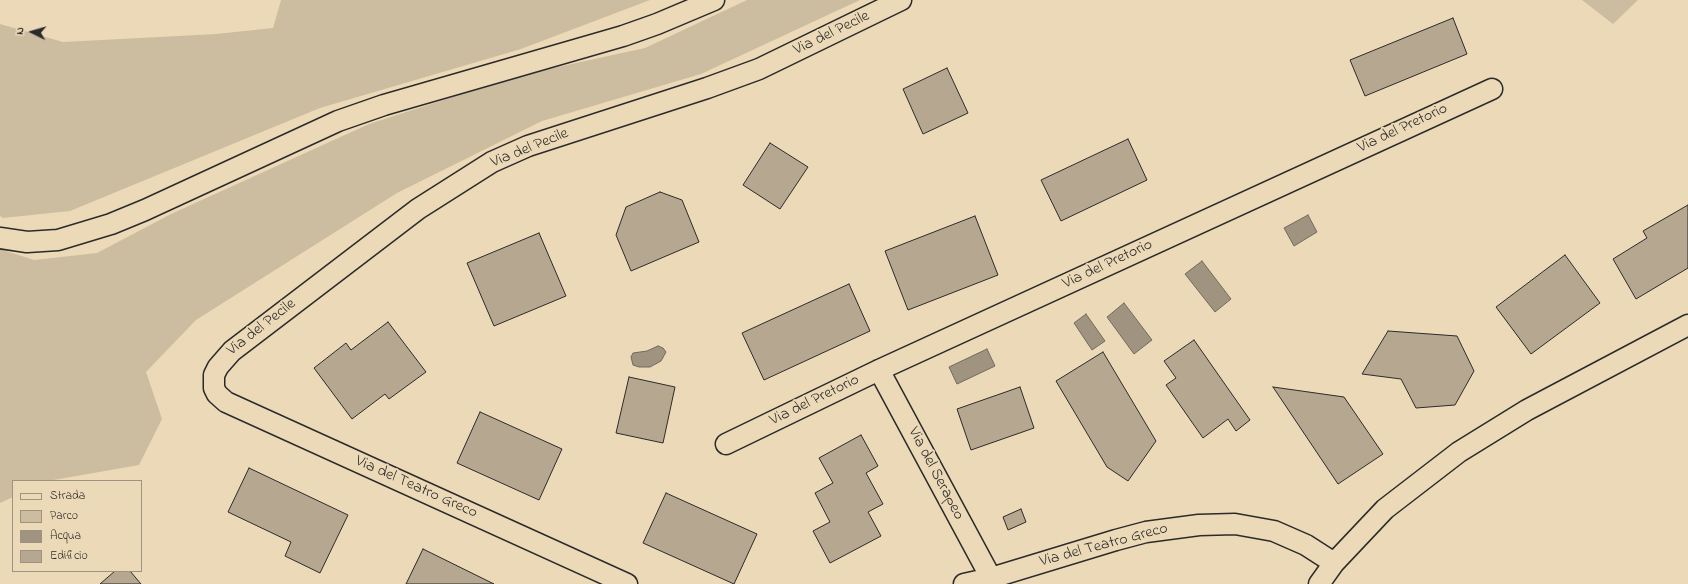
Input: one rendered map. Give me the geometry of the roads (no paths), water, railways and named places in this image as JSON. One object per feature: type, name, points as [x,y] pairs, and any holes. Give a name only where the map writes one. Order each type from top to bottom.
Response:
[{"type":"street","points":[[0,238],[27,242],[58,240],[111,224],[145,210],[338,121],[378,107],[618,38],[657,24],[714,0]]},
{"type":"street","name":"Via del Pecile","points":[[214,383],[218,367],[232,351],[418,209],[456,183],[492,162],[528,146],[707,88],[759,69],[901,0]]},
{"type":"street","name":"Via del Pretorio","points":[[726,444],[879,370],[1492,89]]},
{"type":"street","points":[[1319,584],[1334,563],[1385,509],[1459,452],[1534,407],[1688,325]]},
{"type":"street","name":"Via del Serapeo","points":[[879,370],[991,578]]},
{"type":"street","name":"Via del Teatro Greco","points":[[214,383],[217,394],[230,404],[627,584]]},
{"type":"street","name":"Via del Teatro Greco","points":[[964,584],[991,578],[1139,534],[1210,524],[1236,524],[1274,531],[1306,545],[1334,563]]},
{"type":"water","points":[[1308,215],[1317,232],[1294,246],[1284,228]]},
{"type":"water","points":[[1202,261],[1231,299],[1215,312],[1185,274]]},
{"type":"water","points":[[1124,303],[1152,340],[1134,354],[1107,317]]},
{"type":"water","points":[[1086,314],[1105,341],[1092,350],[1074,323]]},
{"type":"water","points":[[658,346],[663,348],[666,352],[661,361],[650,367],[639,367],[633,365],[631,357],[633,353],[647,351]]},
{"type":"water","points":[[987,349],[995,366],[957,384],[949,367]]}]
